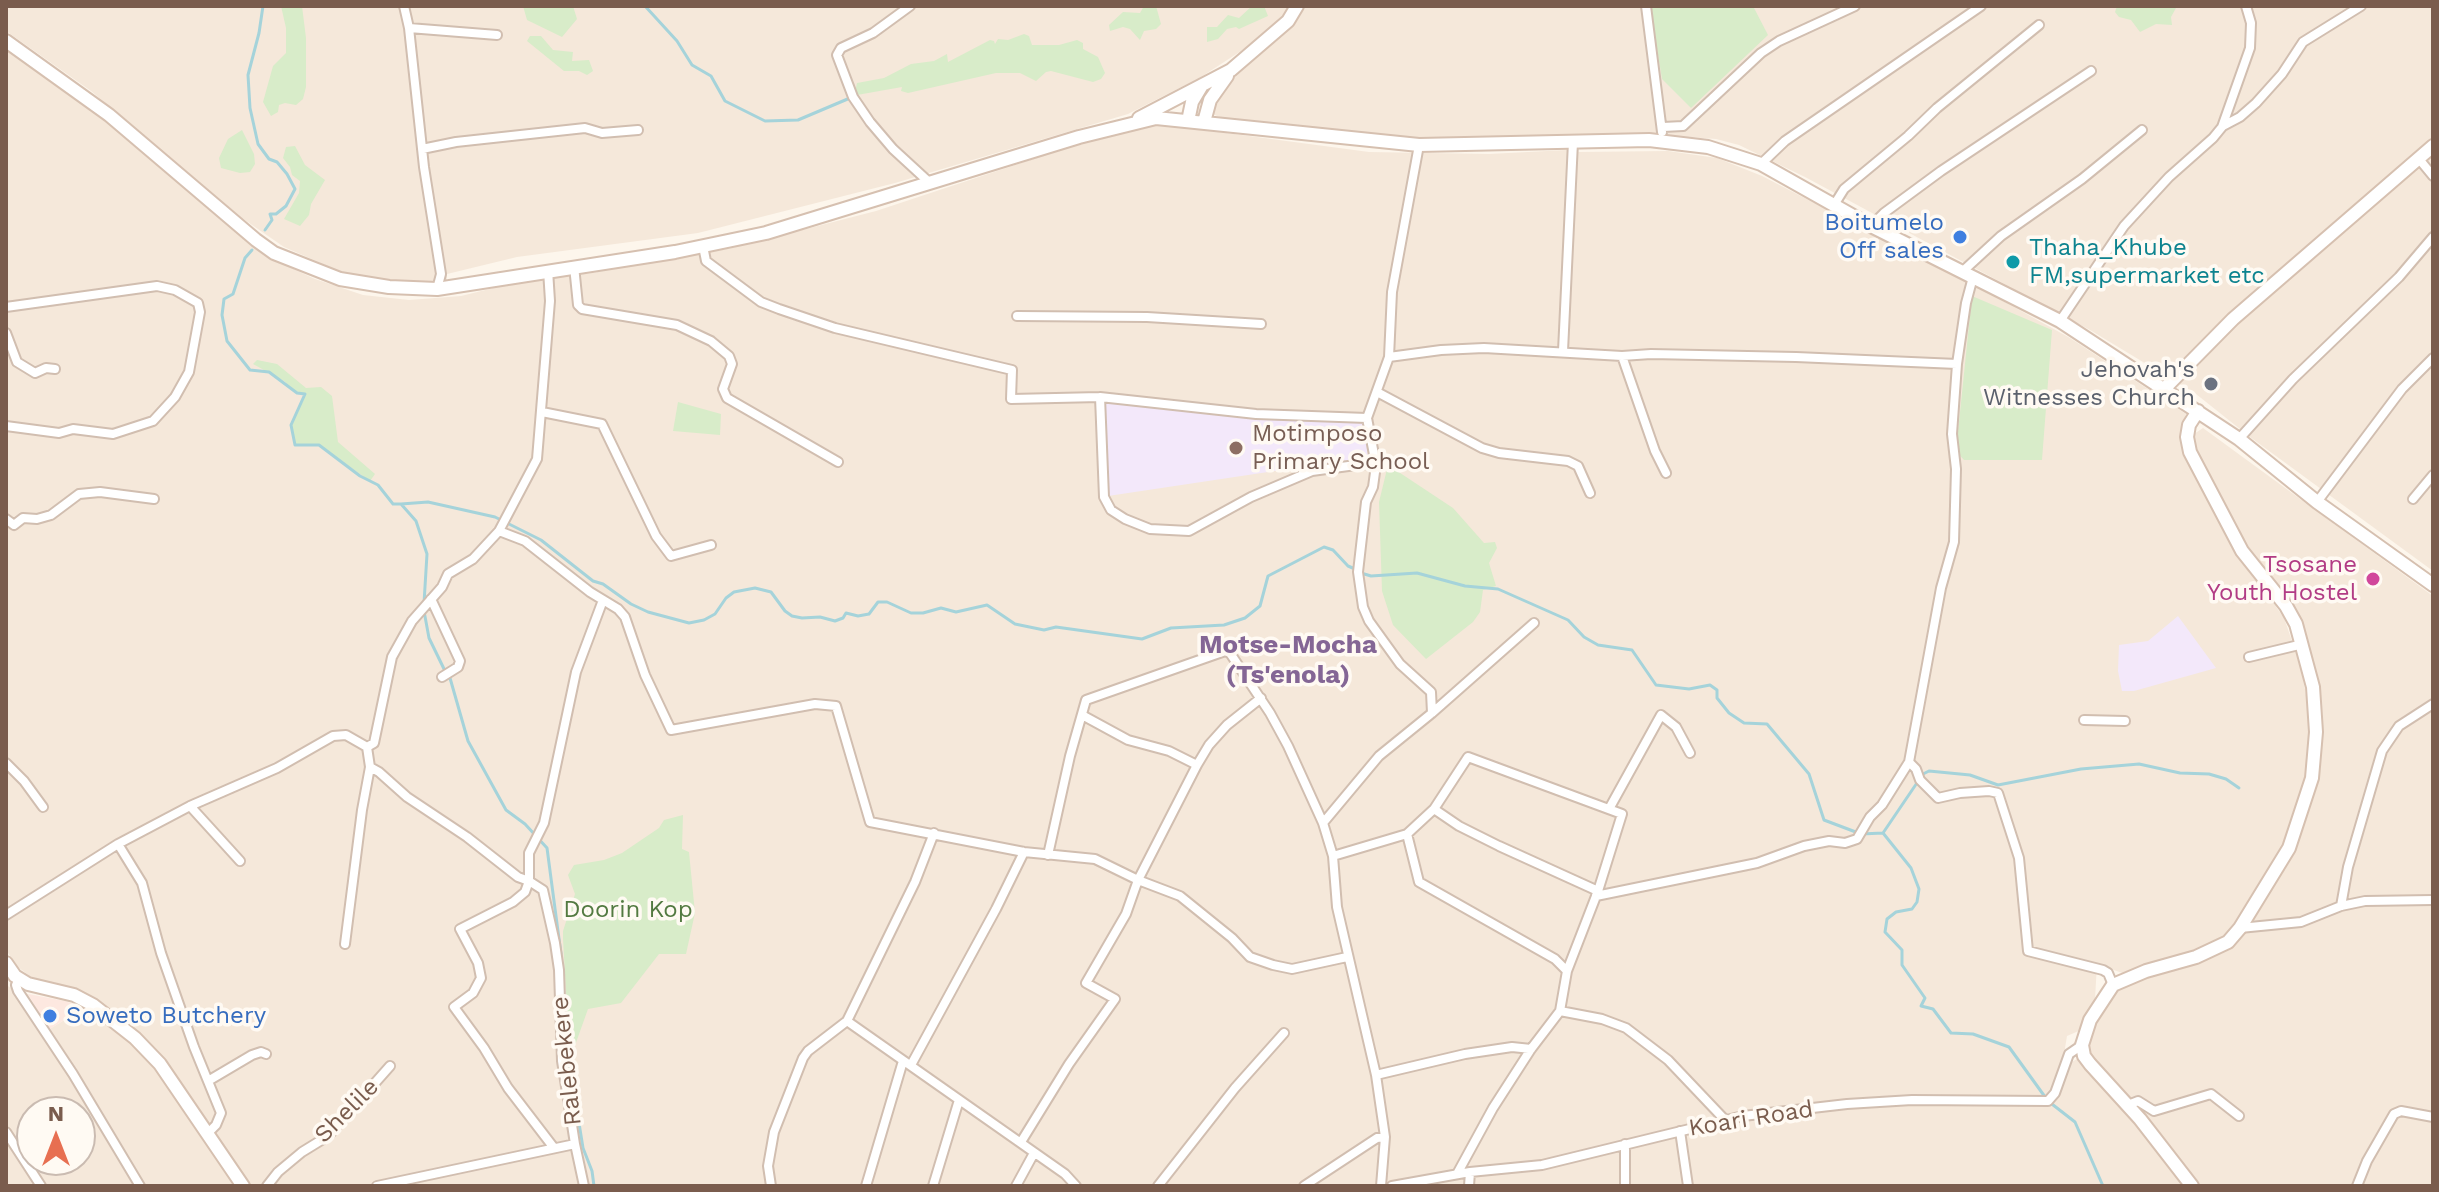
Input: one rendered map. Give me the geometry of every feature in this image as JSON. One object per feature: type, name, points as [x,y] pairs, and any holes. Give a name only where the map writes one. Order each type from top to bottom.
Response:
[{"type":"main road","points":[[1131,123],[1231,70],[1288,21],[1297,6]]},
{"type":"main road","points":[[6,41],[109,115],[274,253],[340,279],[389,287],[437,289],[766,233],[1156,118],[1419,145],[1573,142],[1662,134],[1761,164],[1871,226],[2060,321],[2239,439],[2317,502],[2433,585]]},
{"type":"main road","points":[[1204,122],[1210,100],[1231,70]]},
{"type":"main road","points":[[1188,121],[1192,102],[1207,84]]},
{"type":"main road","points":[[2165,388],[2243,309],[2433,146]]},
{"type":"main road","points":[[2192,1186],[2128,1105],[2090,1064],[2084,1056],[2082,1045],[2090,1020],[2113,985],[2146,971],[2196,957],[2228,942],[2240,928],[2289,848],[2312,778],[2316,732],[2314,702],[2296,624],[2286,606],[2242,551],[2198,470],[2187,437],[2189,425],[2198,411]]},
{"type":"main road","points":[[7,966],[28,984],[74,995],[110,1016],[160,1064],[243,1186]]},
{"type":"street","points":[[404,6],[441,274],[437,289]]},
{"type":"street","points":[[910,6],[873,33],[841,48],[837,55],[853,97],[870,122],[893,149],[930,183]]},
{"type":"street","points":[[1646,6],[1662,134],[1683,126],[1761,53],[1779,41],[1855,6]]},
{"type":"street","points":[[1761,164],[1785,141],[1981,6]]},
{"type":"street","points":[[2060,321],[2124,226],[2169,177],[2222,127],[2250,48],[2251,23],[2246,6]]},
{"type":"street","points":[[2222,127],[2256,103],[2282,74],[2303,42],[2350,9],[2361,6]]},
{"type":"street","points":[[1834,205],[1844,189],[2039,25]]},
{"type":"street","points":[[409,28],[497,35]]},
{"type":"street","points":[[1871,226],[1941,171],[2091,71]]},
{"type":"street","points":[[422,149],[456,142],[585,128],[602,133],[638,130]]},
{"type":"street","points":[[1434,809],[1459,826],[1597,893],[1757,863],[1804,846],[1857,839],[1909,762],[1941,588],[1954,542],[1956,469],[1952,434],[1968,274],[2001,236],[2082,179],[2142,130]]},
{"type":"street","points":[[1563,351],[1573,142]]},
{"type":"street","points":[[1419,145],[1392,292],[1389,357],[1367,418],[1376,465],[1373,487],[1366,502],[1358,572],[1363,607],[1378,635],[1400,664],[1431,692],[1432,713]]},
{"type":"street","points":[[2419,159],[2433,176]]},
{"type":"street","points":[[2239,439],[2293,379],[2399,277],[2433,237]]},
{"type":"street","points":[[703,246],[706,261],[761,302],[835,328],[1012,370],[1011,399],[1100,397],[1256,414],[1367,418]]},
{"type":"street","points":[[574,266],[578,305],[582,309],[677,325],[711,341],[729,356],[732,364],[723,389],[727,398],[838,462]]},
{"type":"street","points":[[367,747],[374,743],[392,657],[412,621],[442,587],[448,574],[473,559],[501,529],[537,459],[550,301],[548,270]]},
{"type":"street","points":[[6,307],[157,286],[175,290],[198,303],[200,312],[189,372],[175,397],[153,421],[113,434],[73,429],[59,433],[6,426]]},
{"type":"street","points":[[1017,316],[1147,317],[1261,324]]},
{"type":"street","points":[[6,333],[17,362],[35,373],[46,368],[55,369]]},
{"type":"street","points":[[1389,357],[1484,348],[1622,356],[1796,357],[1957,364]]},
{"type":"street","points":[[1622,356],[1655,451],[1666,473]]},
{"type":"street","points":[[2317,502],[2402,389],[2433,358]]},
{"type":"street","points":[[1377,392],[1482,448],[1499,453],[1568,461],[1578,466],[1590,493]]},
{"type":"street","points":[[1100,397],[1104,497],[1111,510],[1150,529],[1189,531],[1251,497],[1312,471],[1376,465]]},
{"type":"street","points":[[542,412],[602,424],[656,536],[671,556],[711,545]]},
{"type":"street","points":[[2413,499],[2433,475]]},
{"type":"street","points":[[6,519],[14,525],[23,518],[37,519],[51,515],[79,494],[100,492],[154,499]]},
{"type":"street","points":[[501,529],[525,541],[625,617],[645,675],[671,730],[815,704],[836,706],[870,822],[1024,852],[1095,859],[1180,896],[1232,938],[1250,957],[1273,965],[1292,969],[1347,957]]},
{"type":"street","points":[[431,599],[460,661],[458,667],[442,677]]},
{"type":"street","points":[[554,1148],[508,1088],[454,1007],[473,993],[481,978],[478,963],[460,929],[513,902],[525,892],[529,881],[529,853],[544,823],[576,672],[603,600]]},
{"type":"street","points":[[1323,823],[1366,769],[1534,623]]},
{"type":"street","points":[[2249,657],[2303,644]]},
{"type":"street","points":[[1048,855],[1086,700],[1228,650],[1261,698],[1288,746],[1323,823],[1333,856],[1337,907],[1376,1075],[1385,1137],[1381,1186]]},
{"type":"street","points":[[1021,1142],[1069,1064],[1115,999],[1086,983],[1126,914],[1138,880],[1197,765],[1227,725],[1261,698]]},
{"type":"street","points":[[2341,906],[2348,867],[2382,751],[2399,726],[2433,704]]},
{"type":"street","points":[[1082,715],[1128,740],[1169,751],[1197,765]]},
{"type":"street","points":[[1609,809],[1661,715],[1676,727],[1690,753]]},
{"type":"street","points":[[2084,720],[2125,721]]},
{"type":"street","points":[[6,915],[118,844],[190,806],[277,768],[333,736],[346,735],[367,747]]},
{"type":"street","points":[[345,944],[370,767],[367,747]]},
{"type":"street","points":[[1333,856],[1407,834],[1434,809],[1468,757],[1622,814],[1597,893],[1567,971],[1560,1011],[1493,1108],[1457,1174]]},
{"type":"street","points":[[1909,762],[1920,780],[1938,798],[1989,791],[1998,793],[2019,858],[2028,951],[2103,970],[2108,973],[2113,985]]},
{"type":"street","points":[[6,763],[43,807]]},
{"type":"street","points":[[370,767],[432,816],[467,837],[518,877],[529,881]]},
{"type":"street","points":[[190,806],[240,861]]},
{"type":"street","points":[[771,1186],[768,1166],[774,1132],[803,1058],[847,1021],[915,882],[934,833]]},
{"type":"street","points":[[1407,834],[1419,882],[1555,959],[1567,971]]},
{"type":"street","points":[[118,844],[142,883],[161,953],[221,1113],[208,1133]]},
{"type":"street","points":[[866,1186],[907,1063],[1024,852]]},
{"type":"street","name":"Ralebekere","points":[[377,1186],[575,1144],[562,1061],[555,943],[543,890],[529,881]]},
{"type":"street","points":[[2240,928],[2301,922],[2341,906],[2365,901],[2433,900]]},
{"type":"street","points":[[19,979],[16,985],[18,991],[73,1074],[140,1186]]},
{"type":"street","points":[[1560,1011],[1602,1019],[1626,1028],[1668,1060],[1725,1120]]},
{"type":"street","points":[[847,1021],[1021,1142],[1065,1174],[1076,1186]]},
{"type":"street","points":[[1158,1186],[1235,1088],[1284,1033]]},
{"type":"street","name":"Koari Road","points":[[1392,1186],[1470,1172],[1542,1165],[1725,1120],[1847,1104],[1912,1100],[2048,1101],[2055,1093],[2069,1054],[2082,1045]]},
{"type":"street","points":[[1376,1075],[1465,1054],[1512,1047],[1531,1049]]},
{"type":"street","points":[[208,1081],[252,1055],[266,1054]]},
{"type":"street","name":"Shelile","points":[[267,1186],[302,1152],[328,1136],[390,1066]]},
{"type":"street","points":[[2128,1105],[2138,1101],[2154,1111],[2211,1094],[2239,1116]]},
{"type":"street","points":[[933,1186],[959,1100]]},
{"type":"street","points":[[2357,1186],[2367,1161],[2394,1114],[2401,1111],[2433,1117]]},
{"type":"street","points":[[1680,1131],[1688,1186]]},
{"type":"street","points":[[6,1132],[41,1186]]},
{"type":"street","points":[[1304,1186],[1377,1138],[1385,1137]]},
{"type":"street","points":[[575,1144],[584,1186]]},
{"type":"street","points":[[1625,1144],[1625,1186]]},
{"type":"street","points":[[1016,1186],[1034,1153]]},
{"type":"street","points":[[1469,1186],[1470,1172]]},
{"type":"shaded area","points":[[6,6],[2433,6],[2433,571],[2196,394],[2090,330],[1805,177],[1739,145],[1716,139],[1646,134],[1468,141],[1385,137],[1213,114],[1212,107],[1221,88],[1268,48],[1261,38],[1201,77],[1128,114],[895,183],[698,233],[517,257],[447,274],[447,280],[418,283],[383,281],[346,274],[284,247],[242,218],[91,91],[6,31]]},
{"type":"shaded area","points":[[6,49],[89,108],[172,175],[234,231],[272,259],[315,279],[363,295],[409,300],[461,296],[518,282],[592,273],[732,248],[876,211],[1127,128],[1159,124],[1369,152],[1489,154],[1567,150],[1668,151],[1717,158],[1762,176],[1985,291],[2070,338],[2186,414],[2181,426],[2186,457],[2234,548],[2284,618],[2301,667],[2310,744],[2306,787],[2297,817],[2235,927],[2222,940],[2201,950],[2125,974],[2097,964],[2095,999],[2081,1030],[2067,1036],[2065,1048],[2070,1063],[2077,1059],[2088,1074],[2108,1091],[2186,1186],[250,1186],[166,1062],[133,1028],[102,1003],[81,992],[32,978],[18,967],[6,950]]},
{"type":"shaded area","name":"Motimposo Primary School","points":[[1105,401],[1359,420],[1363,422],[1368,457],[1108,496]]},
{"type":"shaded area","points":[[2203,428],[2433,596],[2433,1186],[2197,1186],[2126,1093],[2091,1055],[2089,1041],[2104,1006],[2121,987],[2216,956],[2230,947],[2281,873],[2314,794],[2321,767],[2319,697],[2313,662],[2297,611],[2237,534],[2204,470],[2193,444],[2194,434]]},
{"type":"shaded area","points":[[2178,616],[2216,668],[2134,691],[2122,691],[2118,671],[2119,645],[2148,641]]},
{"type":"shaded area","points":[[6,983],[28,994],[48,1030],[84,1008],[106,1021],[157,1068],[209,1142],[235,1186],[6,1186]]},
{"type":"shaded area","points":[[28,994],[65,1001],[84,1008],[48,1030]]},
{"type":"green space","points":[[281,6],[302,6],[306,38],[306,87],[303,99],[296,105],[279,105],[278,112],[271,116],[263,102],[273,66],[286,53],[286,28]]},
{"type":"green space","points":[[523,6],[573,6],[577,19],[562,37],[527,20]]},
{"type":"green space","points":[[1144,6],[1156,6],[1161,24],[1156,29],[1144,31],[1140,40],[1130,29],[1123,27],[1110,31],[1109,25],[1123,12],[1140,13]]},
{"type":"green space","points":[[1252,6],[1264,6],[1268,16],[1239,29],[1227,29],[1218,39],[1207,42],[1207,27],[1217,27],[1228,15],[1239,18]]},
{"type":"green space","points":[[1650,6],[1753,6],[1768,35],[1691,108],[1662,79]]},
{"type":"green space","points":[[2117,6],[2176,8],[2171,17],[2172,25],[2156,24],[2140,32],[2131,20],[2119,17],[2115,12]]},
{"type":"green space","points":[[1024,34],[1029,36],[1032,45],[1059,45],[1077,40],[1083,43],[1083,49],[1098,57],[1105,73],[1093,82],[1051,71],[1036,81],[1020,73],[996,73],[908,93],[901,91],[902,87],[857,95],[855,92],[857,83],[884,78],[911,64],[934,61],[947,54],[948,62],[990,40],[995,44],[998,39],[1008,40]]},
{"type":"green space","points":[[530,36],[541,36],[553,50],[573,52],[572,61],[589,60],[593,71],[587,75],[579,71],[564,71],[527,41]]},
{"type":"green space","points":[[242,130],[254,154],[255,164],[250,172],[221,168],[219,158],[228,139]]},
{"type":"green space","points":[[295,146],[305,165],[325,180],[311,204],[309,215],[300,226],[284,219],[299,193],[300,181],[292,175],[283,158],[286,147]]},
{"type":"green space","points":[[1972,296],[2052,330],[2042,460],[1964,460],[1956,451]]},
{"type":"green space","points":[[257,360],[277,364],[306,388],[321,387],[332,396],[338,442],[375,474],[370,481],[319,445],[295,445],[291,425],[305,394],[297,393],[284,381],[253,364]]},
{"type":"green space","points":[[678,402],[721,414],[720,435],[673,431]]},
{"type":"green space","points":[[1388,465],[1453,508],[1484,543],[1495,542],[1497,548],[1489,563],[1496,586],[1483,590],[1480,612],[1473,622],[1426,659],[1393,625],[1382,591],[1379,502]]},
{"type":"green space","name":"Doorin Kop","points":[[683,815],[682,849],[689,852],[695,913],[686,954],[659,954],[621,1003],[588,1009],[573,1051],[569,1047],[563,939],[575,894],[568,875],[574,865],[604,860],[622,853],[659,828],[664,820]]},
{"type":"waterway","points":[[263,6],[248,75],[250,108],[258,144],[269,159],[277,162],[287,174],[295,189],[286,206],[276,214],[270,214],[272,220],[265,230]]},
{"type":"waterway","points":[[645,6],[677,41],[692,65],[711,76],[725,101],[765,121],[798,120],[850,98]]},
{"type":"waterway","points":[[252,250],[245,258],[233,294],[224,299],[222,315],[227,341],[250,370],[269,372],[297,393],[305,394],[291,425],[295,445],[319,445],[360,476],[378,485],[393,504],[401,504],[416,521],[427,554],[424,603]]},
{"type":"waterway","points":[[401,504],[428,502],[495,517],[541,540],[593,581],[603,584],[631,604],[689,623],[715,614],[734,592],[755,588],[771,592],[785,611],[802,618],[820,617],[835,621],[846,613],[858,616],[869,614],[878,602],[887,602],[911,613],[941,608],[956,612],[987,605],[1015,624],[1044,630],[1056,627],[1142,639],[1171,628],[1224,625],[1245,618],[1260,606],[1268,576],[1324,547],[1333,550],[1355,569]]},
{"type":"waterway","points":[[1361,573],[1371,576],[1417,573],[1465,586],[1498,589],[1568,620],[1584,637],[1598,645],[1632,650],[1656,685],[1689,689],[1710,685],[1717,690],[1717,698],[1729,713],[1744,723],[1767,724],[1809,774],[1824,820],[1861,834],[1883,833],[1911,868],[1919,889],[1917,902],[1912,909],[1896,912],[1887,919],[1885,932],[1902,950],[1902,965],[1925,998],[1921,1006],[1933,1009],[1951,1033],[1973,1034],[2009,1047],[2048,1101],[2075,1122],[2103,1186]]},
{"type":"waterway","points":[[424,611],[429,638],[445,671]]},
{"type":"waterway","points":[[450,678],[468,741],[506,810],[525,824],[547,848],[561,954]]},
{"type":"waterway","points":[[1883,833],[1923,774],[1929,771],[1970,775],[1998,785],[2081,769],[2139,764],[2180,773],[2209,774],[2226,779],[2239,788]]},
{"type":"waterway","points":[[565,1034],[567,1050]]},
{"type":"waterway","points":[[569,1061],[583,1148],[594,1186]]},
{"type":"place","name":"Boitumelo Off sales","points":[[1960,237]]},
{"type":"place","name":"Thaha_Khube FM,supermarket etc","points":[[2013,262]]},
{"type":"place","name":"Jehovah's Witnesses Church","points":[[2211,384]]},
{"type":"place","name":"Motimposo Primary School","points":[[1236,448]]},
{"type":"place","name":"Tsosane Youth Hostel","points":[[2373,579]]},
{"type":"place","name":"Soweto Butchery","points":[[50,1016]]},
{"type":"district","name":"Motse-Mocha (Ts'enola)","points":[[1288,660]]}]
